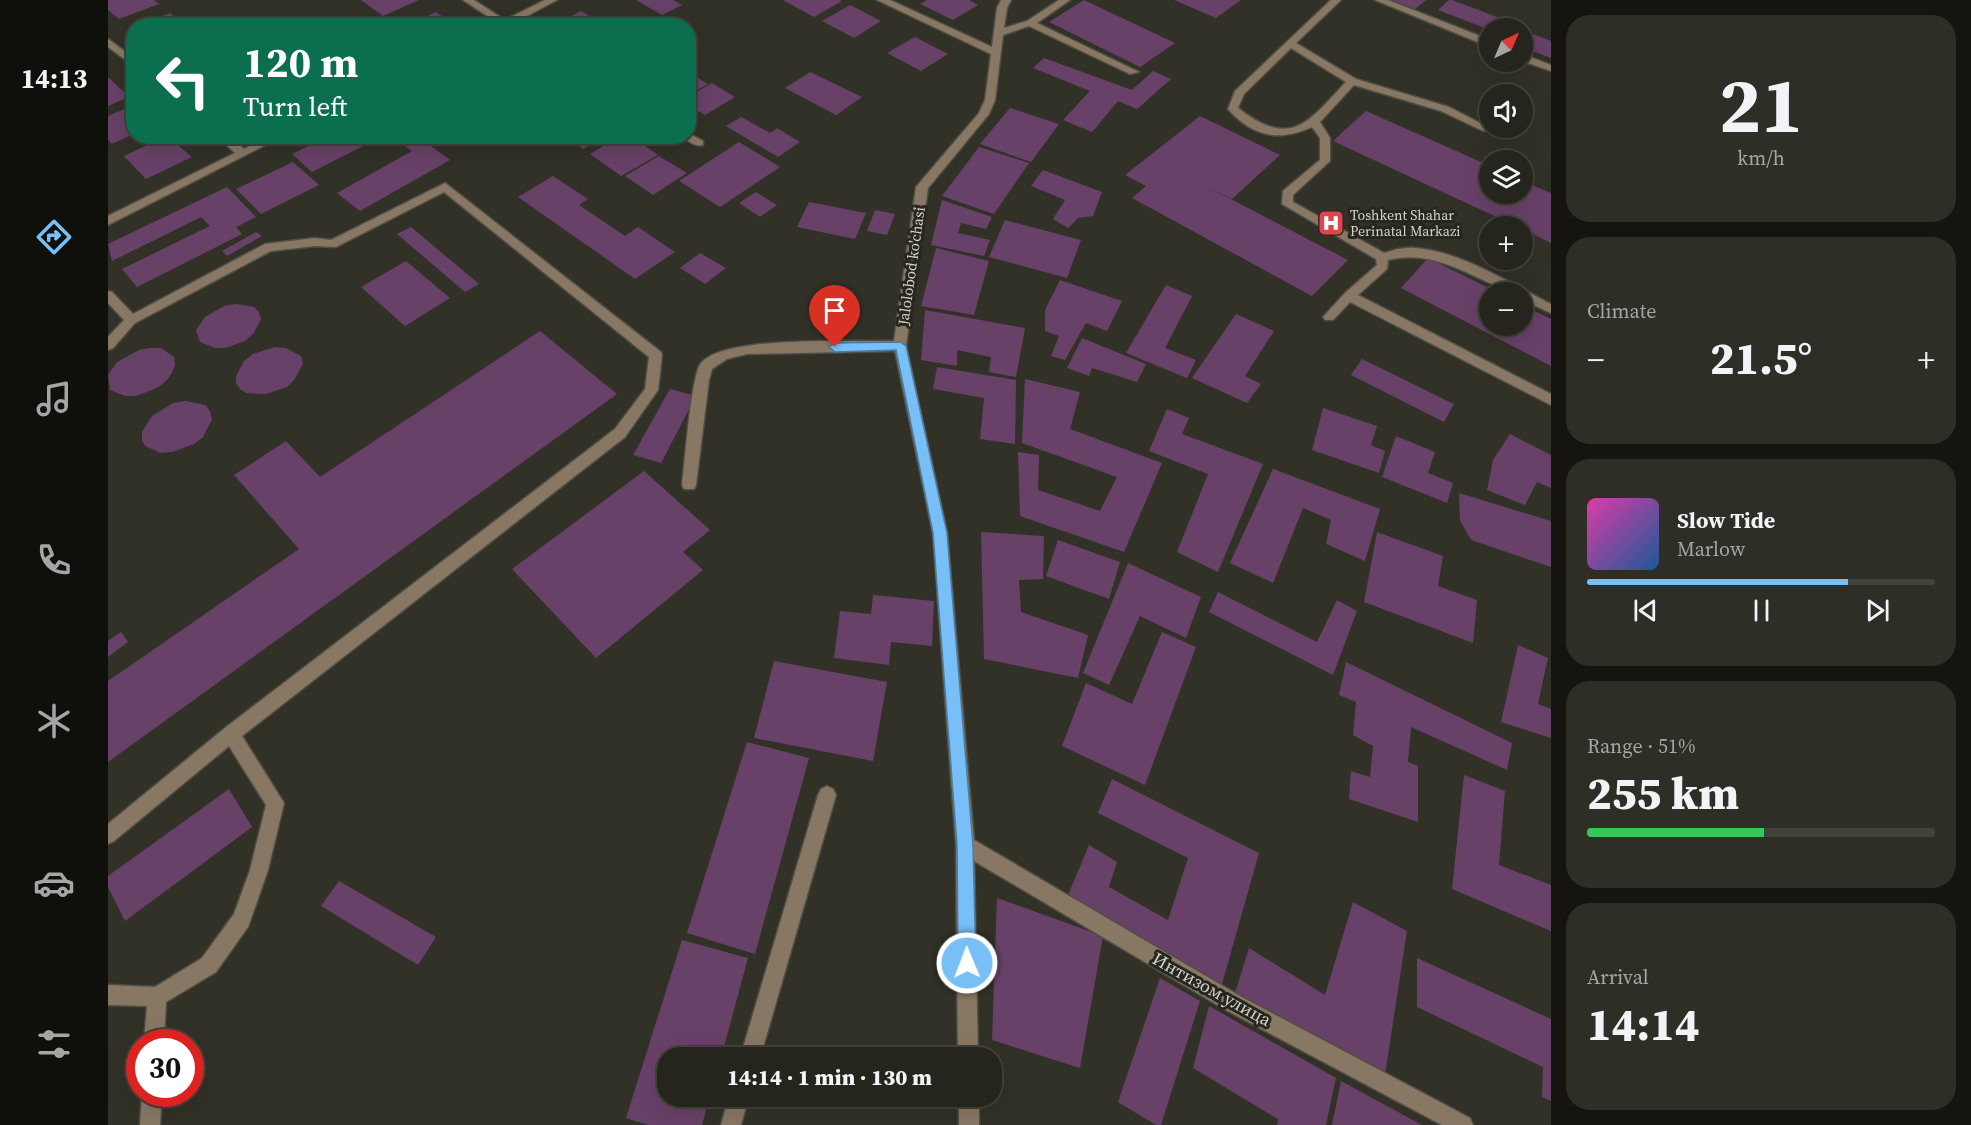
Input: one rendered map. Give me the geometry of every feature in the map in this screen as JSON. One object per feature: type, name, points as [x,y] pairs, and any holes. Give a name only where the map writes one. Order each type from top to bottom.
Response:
[{"type":"street","points":[[468,0],[495,18]]},
{"type":"street","points":[[518,18],[552,0]]},
{"type":"street","points":[[882,0],[996,53]]},
{"type":"street","name":"Jalolobod ko'chasi","points":[[968,1047],[965,845],[940,533],[900,346],[922,187],[984,114],[990,100],[1002,9],[1006,0]]},
{"type":"street","points":[[999,33],[1030,23],[1065,0]]},
{"type":"street","points":[[1336,0],[1239,93],[1233,109],[1251,123],[1266,130],[1287,133],[1314,122],[1352,81]]},
{"type":"street","points":[[1380,0],[1479,40]]},
{"type":"street","points":[[1030,23],[1134,72]]},
{"type":"street","points":[[108,42],[126,57]]},
{"type":"street","points":[[1289,43],[1352,81],[1445,109],[1479,125]]},
{"type":"street","points":[[1533,61],[1551,68]]},
{"type":"street","points":[[1314,122],[1325,138],[1325,161],[1287,194],[1288,204],[1382,257],[1406,252],[1431,255],[1497,282]]},
{"type":"street","points":[[231,144],[243,154]]},
{"type":"street","points":[[108,220],[262,144]]},
{"type":"street","points":[[108,345],[131,320],[270,247],[315,242],[332,244],[445,186],[656,355],[651,390],[620,433],[231,734],[108,835]]},
{"type":"street","points":[[1329,317],[1383,266],[1382,257]]},
{"type":"street","points":[[108,295],[131,320]]},
{"type":"street","points":[[1349,296],[1551,400]]},
{"type":"street","points":[[1533,300],[1551,309]]},
{"type":"street","points":[[689,485],[702,380],[706,366],[723,355],[747,349],[900,346]]},
{"type":"street","points":[[108,995],[157,997],[209,965],[241,920],[259,870],[275,803],[231,734]]},
{"type":"street","points":[[753,1047],[827,795]]},
{"type":"street","name":"Интизом улица","points":[[965,845],[1233,1003],[1463,1125]]},
{"type":"street","points":[[155,1029],[157,997]]},
{"type":"street","points":[[150,1125],[151,1107]]},
{"type":"street","points":[[731,1125],[736,1107]]},
{"type":"street","points":[[969,1107],[969,1125]]},
{"type":"building","points":[[108,0],[154,0],[159,4],[119,19],[108,10]]},
{"type":"building","points":[[361,0],[419,0],[383,16]]},
{"type":"building","points":[[636,0],[673,0],[682,5],[662,15]]},
{"type":"building","points":[[783,0],[840,0],[842,1],[814,17]]},
{"type":"building","points":[[927,0],[969,0],[978,5],[953,20],[920,4]]},
{"type":"building","points":[[1084,0],[1175,43],[1140,67],[1049,22]]},
{"type":"building","points":[[1174,0],[1241,0],[1216,18]]},
{"type":"building","points":[[1392,0],[1426,0],[1415,9]]},
{"type":"building","points":[[1452,0],[1500,18],[1479,18],[1479,26],[1438,10]]},
{"type":"building","points":[[850,5],[881,21],[854,38],[822,21]]},
{"type":"building","points":[[581,11],[592,18],[567,18]]},
{"type":"building","points":[[436,12],[445,18],[424,18]]},
{"type":"building","points":[[170,13],[176,18],[157,18]]},
{"type":"building","points":[[1533,34],[1551,41],[1551,58],[1533,51]]},
{"type":"building","points":[[915,37],[948,54],[921,71],[887,53]]},
{"type":"building","points":[[1044,58],[1132,90],[1153,71],[1171,79],[1137,109],[1118,101],[1092,132],[1063,120],[1090,91],[1033,68]]},
{"type":"building","points":[[810,72],[862,97],[836,115],[785,88]]},
{"type":"building","points":[[696,77],[708,84],[696,91]]},
{"type":"building","points":[[109,78],[126,94],[126,98],[108,106]]},
{"type":"building","points":[[712,83],[735,97],[705,115],[696,110],[696,92]]},
{"type":"building","points":[[126,108],[126,138],[112,144],[108,140],[108,116]]},
{"type":"building","points":[[1010,108],[1059,124],[1031,162],[980,144]]},
{"type":"building","points":[[1366,111],[1479,161],[1479,204],[1533,204],[1533,186],[1551,193],[1551,243],[1533,234],[1533,216],[1494,216],[1333,141]]},
{"type":"building","points":[[1200,116],[1280,155],[1232,199],[1202,184],[1348,260],[1312,296],[1132,198],[1146,186],[1125,175]]},
{"type":"building","points":[[741,117],[770,133],[777,128],[800,142],[778,157],[726,126]]},
{"type":"building","points":[[739,142],[780,167],[720,207],[679,181]]},
{"type":"building","points":[[150,144],[177,144],[192,157],[146,179],[124,156]]},
{"type":"building","points":[[313,144],[367,144],[312,172],[292,154]]},
{"type":"building","points":[[403,144],[428,144],[450,160],[360,211],[337,193],[412,151]]},
{"type":"building","points":[[576,144],[591,144],[583,149]]},
{"type":"building","points":[[607,144],[642,144],[658,155],[621,176],[590,154]]},
{"type":"building","points":[[979,147],[1029,163],[994,214],[942,196]]},
{"type":"building","points":[[659,156],[687,173],[653,195],[625,176]]},
{"type":"building","points":[[293,162],[319,185],[261,214],[236,189]]},
{"type":"building","points":[[1043,170],[1102,192],[1093,216],[1078,218],[1068,228],[1053,219],[1065,200],[1031,186]]},
{"type":"building","points":[[553,176],[588,199],[579,205],[625,236],[638,227],[675,252],[635,279],[518,197]]},
{"type":"building","points":[[227,187],[256,217],[236,227],[242,234],[137,287],[122,269],[210,226],[201,217],[112,261],[108,244]]},
{"type":"building","points":[[756,192],[777,205],[760,217],[739,203]]},
{"type":"building","points":[[942,200],[992,217],[986,229],[961,223],[958,233],[990,240],[984,256],[931,245]]},
{"type":"building","points":[[809,202],[866,213],[855,239],[797,227]]},
{"type":"building","points":[[875,210],[895,214],[887,235],[867,231]]},
{"type":"building","points":[[1005,220],[1081,240],[1067,278],[989,257]]},
{"type":"building","points":[[411,227],[479,284],[465,292],[397,234]]},
{"type":"building","points":[[256,232],[262,236],[227,256],[222,251]]},
{"type":"building","points":[[936,248],[989,261],[974,315],[921,306]]},
{"type":"building","points":[[700,253],[726,268],[705,284],[680,268]]},
{"type":"building","points":[[1428,258],[1479,283],[1479,329],[1401,288]]},
{"type":"building","points":[[406,261],[450,298],[405,326],[361,287]]},
{"type":"building","points":[[1060,280],[1122,301],[1107,331],[1086,323],[1065,360],[1051,356],[1059,336],[1045,331],[1045,310]]},
{"type":"building","points":[[1166,285],[1192,296],[1165,348],[1196,360],[1187,378],[1126,353]]},
{"type":"building","points":[[236,304],[254,307],[259,312],[261,319],[253,334],[245,341],[225,348],[215,348],[200,342],[196,330],[205,317],[224,306]]},
{"type":"building","points":[[925,310],[1025,328],[1016,377],[989,372],[991,357],[957,350],[957,366],[921,360]]},
{"type":"building","points":[[1533,310],[1551,319],[1551,366],[1493,336],[1533,336]]},
{"type":"building","points":[[1236,314],[1274,331],[1245,376],[1261,384],[1247,403],[1192,378]]},
{"type":"building","points":[[540,331],[617,394],[108,762],[108,681],[299,549],[234,475],[286,441],[320,477]]},
{"type":"building","points":[[1082,338],[1146,364],[1137,382],[1092,368],[1089,376],[1067,368]]},
{"type":"building","points":[[275,347],[286,348],[301,356],[303,364],[294,380],[287,387],[266,394],[246,393],[240,389],[236,383],[236,376],[244,361],[253,354]]},
{"type":"building","points":[[161,348],[174,357],[175,365],[166,381],[157,388],[136,396],[125,396],[110,390],[108,375],[117,362],[139,350]]},
{"type":"building","points":[[1362,359],[1454,404],[1444,422],[1351,375]]},
{"type":"building","points":[[937,367],[1016,380],[1015,444],[980,439],[984,398],[933,389]]},
{"type":"building","points":[[1025,379],[1080,392],[1070,429],[1162,463],[1124,552],[1020,516],[1018,452],[1039,455],[1038,490],[1100,511],[1117,477],[1022,443]]},
{"type":"building","points":[[670,389],[696,396],[661,463],[633,455]]},
{"type":"building","points":[[185,401],[205,405],[210,411],[212,419],[203,437],[194,444],[172,452],[161,453],[145,446],[142,432],[152,416],[173,403]]},
{"type":"building","points":[[1323,408],[1377,426],[1371,445],[1385,451],[1379,473],[1312,450]]},
{"type":"building","points":[[1167,409],[1189,418],[1182,434],[1263,464],[1218,572],[1177,552],[1208,474],[1149,451]]},
{"type":"building","points":[[1510,434],[1551,455],[1551,488],[1537,482],[1525,505],[1487,490],[1493,460]]},
{"type":"building","points":[[1396,436],[1435,452],[1428,473],[1453,483],[1447,503],[1382,477]]},
{"type":"building","points":[[1273,469],[1380,509],[1365,561],[1326,544],[1331,520],[1303,508],[1273,583],[1230,563]]},
{"type":"building","points":[[644,471],[710,530],[683,552],[703,570],[596,658],[512,569]]},
{"type":"building","points":[[1459,493],[1551,521],[1551,567],[1471,540],[1460,520]]},
{"type":"building","points":[[981,532],[1044,536],[1043,579],[1019,580],[1021,612],[1088,635],[1078,678],[984,659]]},
{"type":"building","points":[[1377,532],[1443,556],[1438,586],[1477,600],[1473,643],[1364,602]]},
{"type":"building","points":[[1058,540],[1120,562],[1109,599],[1046,576]]},
{"type":"building","points":[[1128,563],[1201,597],[1186,638],[1140,616],[1109,685],[1083,673]]},
{"type":"building","points":[[1218,592],[1317,642],[1337,600],[1357,611],[1333,675],[1209,612]]},
{"type":"building","points":[[873,595],[934,601],[932,646],[891,642],[889,665],[834,658],[840,611],[871,614]]},
{"type":"building","points":[[121,632],[128,642],[108,657],[108,641]]},
{"type":"building","points":[[1162,632],[1196,647],[1145,785],[1062,746],[1086,683],[1132,704]]},
{"type":"building","points":[[1518,645],[1548,658],[1538,704],[1551,709],[1551,738],[1501,722]]},
{"type":"building","points":[[774,661],[887,682],[873,761],[754,738]]},
{"type":"building","points":[[1346,662],[1512,743],[1507,770],[1411,727],[1408,762],[1418,766],[1418,822],[1349,799],[1351,771],[1370,777],[1373,746],[1353,735],[1356,702],[1339,695]]},
{"type":"building","points":[[747,742],[809,758],[755,954],[687,933]]},
{"type":"building","points":[[1464,775],[1505,791],[1499,865],[1551,885],[1551,931],[1452,889]]},
{"type":"building","points":[[1112,779],[1259,853],[1222,984],[1066,900],[1089,845],[1117,862],[1109,887],[1168,920],[1188,858],[1098,813]]},
{"type":"building","points":[[229,789],[252,827],[125,921],[108,887],[108,876]]},
{"type":"building","points":[[339,881],[436,937],[418,965],[321,906]]},
{"type":"building","points":[[997,898],[1103,936],[1080,1068],[992,1040]]},
{"type":"building","points":[[1353,902],[1407,931],[1384,1081],[1235,993],[1249,948],[1325,995]]},
{"type":"building","points":[[682,940],[748,958],[724,1047],[657,1047],[657,1107],[707,1107],[702,1125],[648,1125],[626,1118]]},
{"type":"building","points":[[1417,958],[1551,1019],[1551,1101],[1542,1097],[1543,1067],[1417,1007]]},
{"type":"building","points":[[1160,978],[1200,1001],[1161,1125],[1156,1125],[1118,1102]]},
{"type":"building","points":[[1209,1006],[1336,1078],[1326,1125],[1277,1125],[1278,1119],[1193,1068]]},
{"type":"building","points":[[1341,1081],[1422,1125],[1332,1125]]},
{"type":"place","name":"Toshkent Shahar Perinatal Markazi","points":[[1331,223]]},
{"type":"route","points":[[835,347],[900,346],[940,533],[965,845],[967,963]]}]
